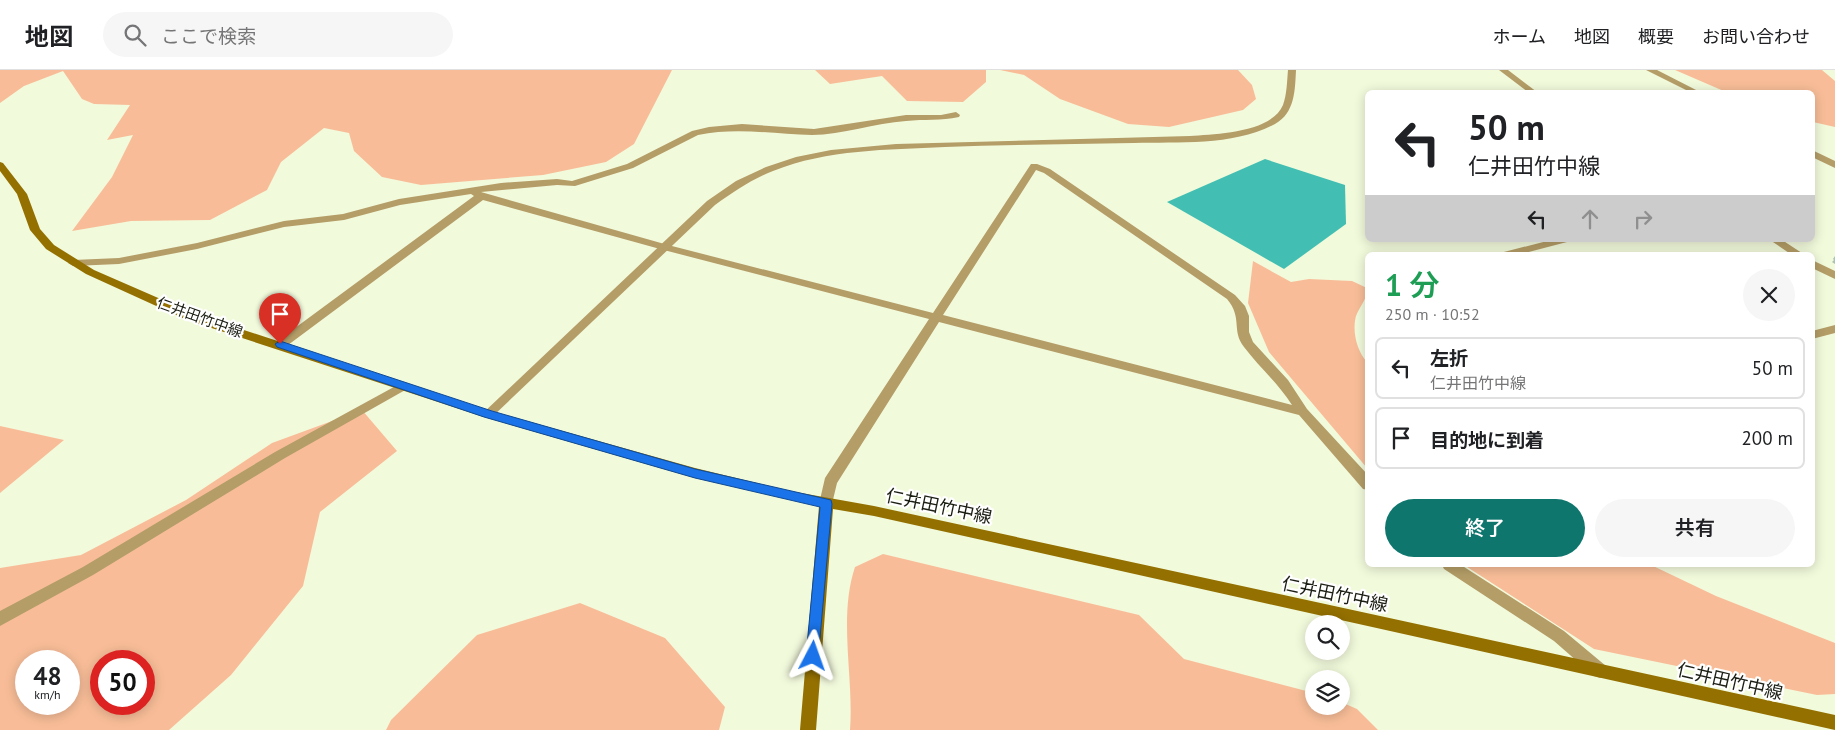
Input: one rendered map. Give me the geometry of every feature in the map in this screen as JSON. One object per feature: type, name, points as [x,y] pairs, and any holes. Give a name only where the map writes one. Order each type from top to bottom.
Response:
[{"type":"main road","name":"仁井田竹中線","points":[[0,165],[22,194],[35,230],[50,247],[74,263],[191,317],[280,344],[488,414],[695,473],[826,504],[874,511],[1835,724]]},
{"type":"main road","points":[[808,730],[826,504]]},
{"type":"street","points":[[488,414],[664,247],[725,192],[773,167],[834,150],[1168,140],[1204,138],[1245,131],[1268,123],[1284,111],[1289,102],[1292,70]]},
{"type":"street","points":[[1503,70],[1530,90]]},
{"type":"street","points":[[1650,70],[1692,90]]},
{"type":"street","points":[[74,263],[119,261],[197,246],[284,224],[337,218],[399,202],[477,193],[500,186],[557,182],[572,184],[630,166],[695,133],[708,130],[742,127],[814,132],[853,128],[906,118],[941,118],[956,114]]},
{"type":"street","points":[[1815,155],[1835,165]]},
{"type":"street","points":[[826,504],[830,482],[1034,166],[1047,171],[1231,297],[1239,306],[1243,316],[1243,332],[1248,344],[1284,383],[1303,412],[1365,482]]},
{"type":"street","points":[[477,193],[664,247],[1303,412]]},
{"type":"street","points":[[280,344],[477,193]]},
{"type":"street","points":[[1516,252],[1555,242]]},
{"type":"street","points":[[1778,242],[1795,252]]},
{"type":"street","points":[[1815,264],[1835,276]]},
{"type":"street","points":[[1815,334],[1835,329]]},
{"type":"street","points":[[0,619],[88,571],[280,455],[403,386]]},
{"type":"street","points":[[1452,567],[1559,636],[1600,671]]},
{"type":"shaded area","points":[[0,70],[672,70],[634,144],[606,162],[543,175],[421,185],[382,177],[354,151],[349,133],[324,128],[281,162],[267,190],[210,220],[131,221],[72,231],[112,177],[133,135],[107,140],[130,105],[94,104],[82,99],[63,71],[24,86],[0,103]]},
{"type":"shaded area","points":[[815,70],[986,70],[986,82],[963,102],[907,101],[882,76],[830,84]]},
{"type":"shaded area","points":[[1000,70],[1238,70],[1252,85],[1256,99],[1243,110],[1169,127],[1128,124],[1060,99],[1024,75]]},
{"type":"shaded area","points":[[1675,70],[1822,70],[1835,81],[1835,127],[1815,122],[1815,90],[1721,90]]},
{"type":"shaded area","points":[[1253,261],[1291,282],[1309,279],[1352,281],[1365,287],[1365,299],[1357,313],[1355,332],[1357,343],[1365,359],[1365,466],[1269,352],[1248,303]]},
{"type":"shaded area","points":[[362,410],[397,451],[320,512],[303,586],[231,675],[169,730],[0,730],[0,568],[81,555],[186,500],[272,443]]},
{"type":"shaded area","points":[[0,426],[64,440],[0,493]]},
{"type":"shaded area","points":[[883,554],[1139,615],[1184,659],[1305,691],[1305,715],[1350,715],[1350,706],[1357,709],[1378,730],[850,730],[851,710],[847,627],[850,586],[855,567]]},
{"type":"shaded area","points":[[1467,567],[1655,567],[1716,596],[1835,643],[1835,694],[1817,695],[1594,649]]},
{"type":"shaded area","points":[[580,603],[665,638],[725,707],[719,730],[386,730],[391,720],[477,635]]},
{"type":"water","points":[[1265,159],[1345,185],[1346,224],[1284,269],[1167,202]]},
{"type":"route","points":[[280,344],[488,414],[695,473],[826,504],[813,656]]}]
